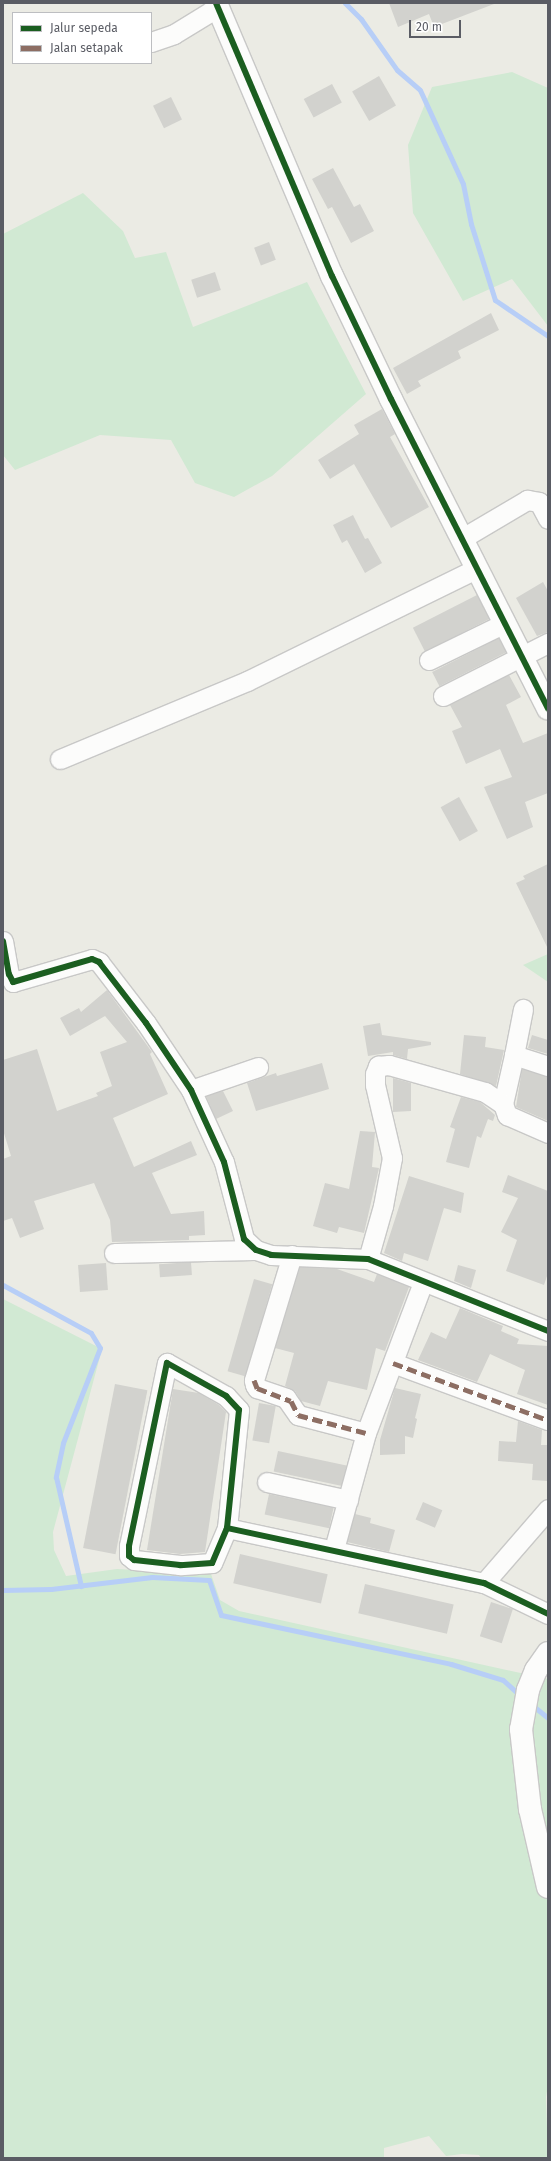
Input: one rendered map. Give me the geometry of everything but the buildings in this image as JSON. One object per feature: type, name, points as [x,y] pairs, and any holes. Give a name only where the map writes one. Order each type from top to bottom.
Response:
[{"type":"street","points":[[152,42],[174,34],[217,5],[332,276],[461,539],[548,708]]},
{"type":"street","points":[[461,539],[527,500],[539,502],[548,519]]},
{"type":"street","points":[[60,760],[248,681],[476,569]]},
{"type":"street","points":[[429,660],[505,623]]},
{"type":"street","points":[[443,696],[548,643]]},
{"type":"street","points":[[3,940],[8,974],[13,982],[92,958],[97,960],[146,1023],[191,1090],[224,1162],[244,1239],[256,1250]]},
{"type":"street","points":[[503,1104],[523,1009]]},
{"type":"street","points":[[514,1055],[548,1066]]},
{"type":"street","points":[[368,1259],[385,1200],[392,1158],[375,1085],[374,1074],[378,1066],[389,1064],[485,1092],[503,1104],[511,1117],[548,1133]]},
{"type":"street","points":[[191,1090],[258,1067]]},
{"type":"street","points":[[114,1253],[256,1250],[271,1254],[368,1259],[548,1331]]},
{"type":"street","points":[[292,1255],[254,1380],[257,1388],[286,1398],[298,1415],[366,1433]]},
{"type":"street","points":[[334,1549],[366,1433],[423,1282]]},
{"type":"street","points":[[167,1363],[226,1396],[239,1410],[227,1528],[212,1563],[180,1565],[134,1560],[129,1556],[129,1546],[167,1363]]},
{"type":"street","points":[[393,1363],[548,1420]]},
{"type":"street","points":[[267,1482],[348,1500]]},
{"type":"street","points":[[484,1583],[548,1509]]},
{"type":"street","points":[[227,1528],[334,1549],[484,1583],[548,1614]]},
{"type":"street","points":[[548,1653],[536,1670],[525,1700],[523,1757],[535,1832],[548,1887]]},
{"type":"green space","points":[[512,72],[548,88],[548,326],[512,279],[463,301],[413,213],[408,145],[432,87]]},
{"type":"green space","points":[[83,193],[123,231],[135,258],[166,252],[193,327],[307,282],[366,394],[272,476],[234,497],[195,483],[171,440],[100,435],[15,470],[3,455],[3,234]]},
{"type":"green space","points":[[548,954],[548,982],[523,965]]},
{"type":"green space","points":[[3,1299],[102,1349],[53,1532],[54,1550],[66,1576],[117,1569],[211,1574],[220,1600],[239,1611],[548,1679],[548,2086],[546,2097],[548,2158],[481,2158],[479,2155],[462,2154],[446,2156],[429,2136],[384,2148],[384,2158],[3,2158]]},
{"type":"waterway","points":[[345,3],[361,19],[397,70],[420,90],[463,184],[471,224],[495,300],[548,336]]},
{"type":"waterway","points":[[3,1285],[91,1333],[100,1348],[63,1443],[56,1477],[81,1586]]},
{"type":"waterway","points":[[3,1590],[51,1589],[152,1577],[209,1580],[221,1615],[451,1664],[503,1680],[521,1696]]},
{"type":"waterway","points":[[532,1705],[548,1718]]},
{"type":"marked path","points":[[393,1363],[548,1420]]},
{"type":"marked path","points":[[254,1380],[257,1388],[291,1401],[298,1415],[366,1433]]},
{"type":"cycle path","points":[[216,3],[332,276],[391,399],[548,708]]},
{"type":"cycle path","points":[[3,941],[9,974],[13,982],[92,959],[99,962],[146,1023],[191,1090],[224,1162],[244,1239],[256,1250],[271,1255],[368,1259],[548,1331]]},
{"type":"cycle path","points":[[227,1528],[212,1563],[180,1565],[134,1560],[129,1556],[129,1546],[167,1363],[226,1396],[239,1410],[227,1528],[484,1583],[548,1614]]}]
